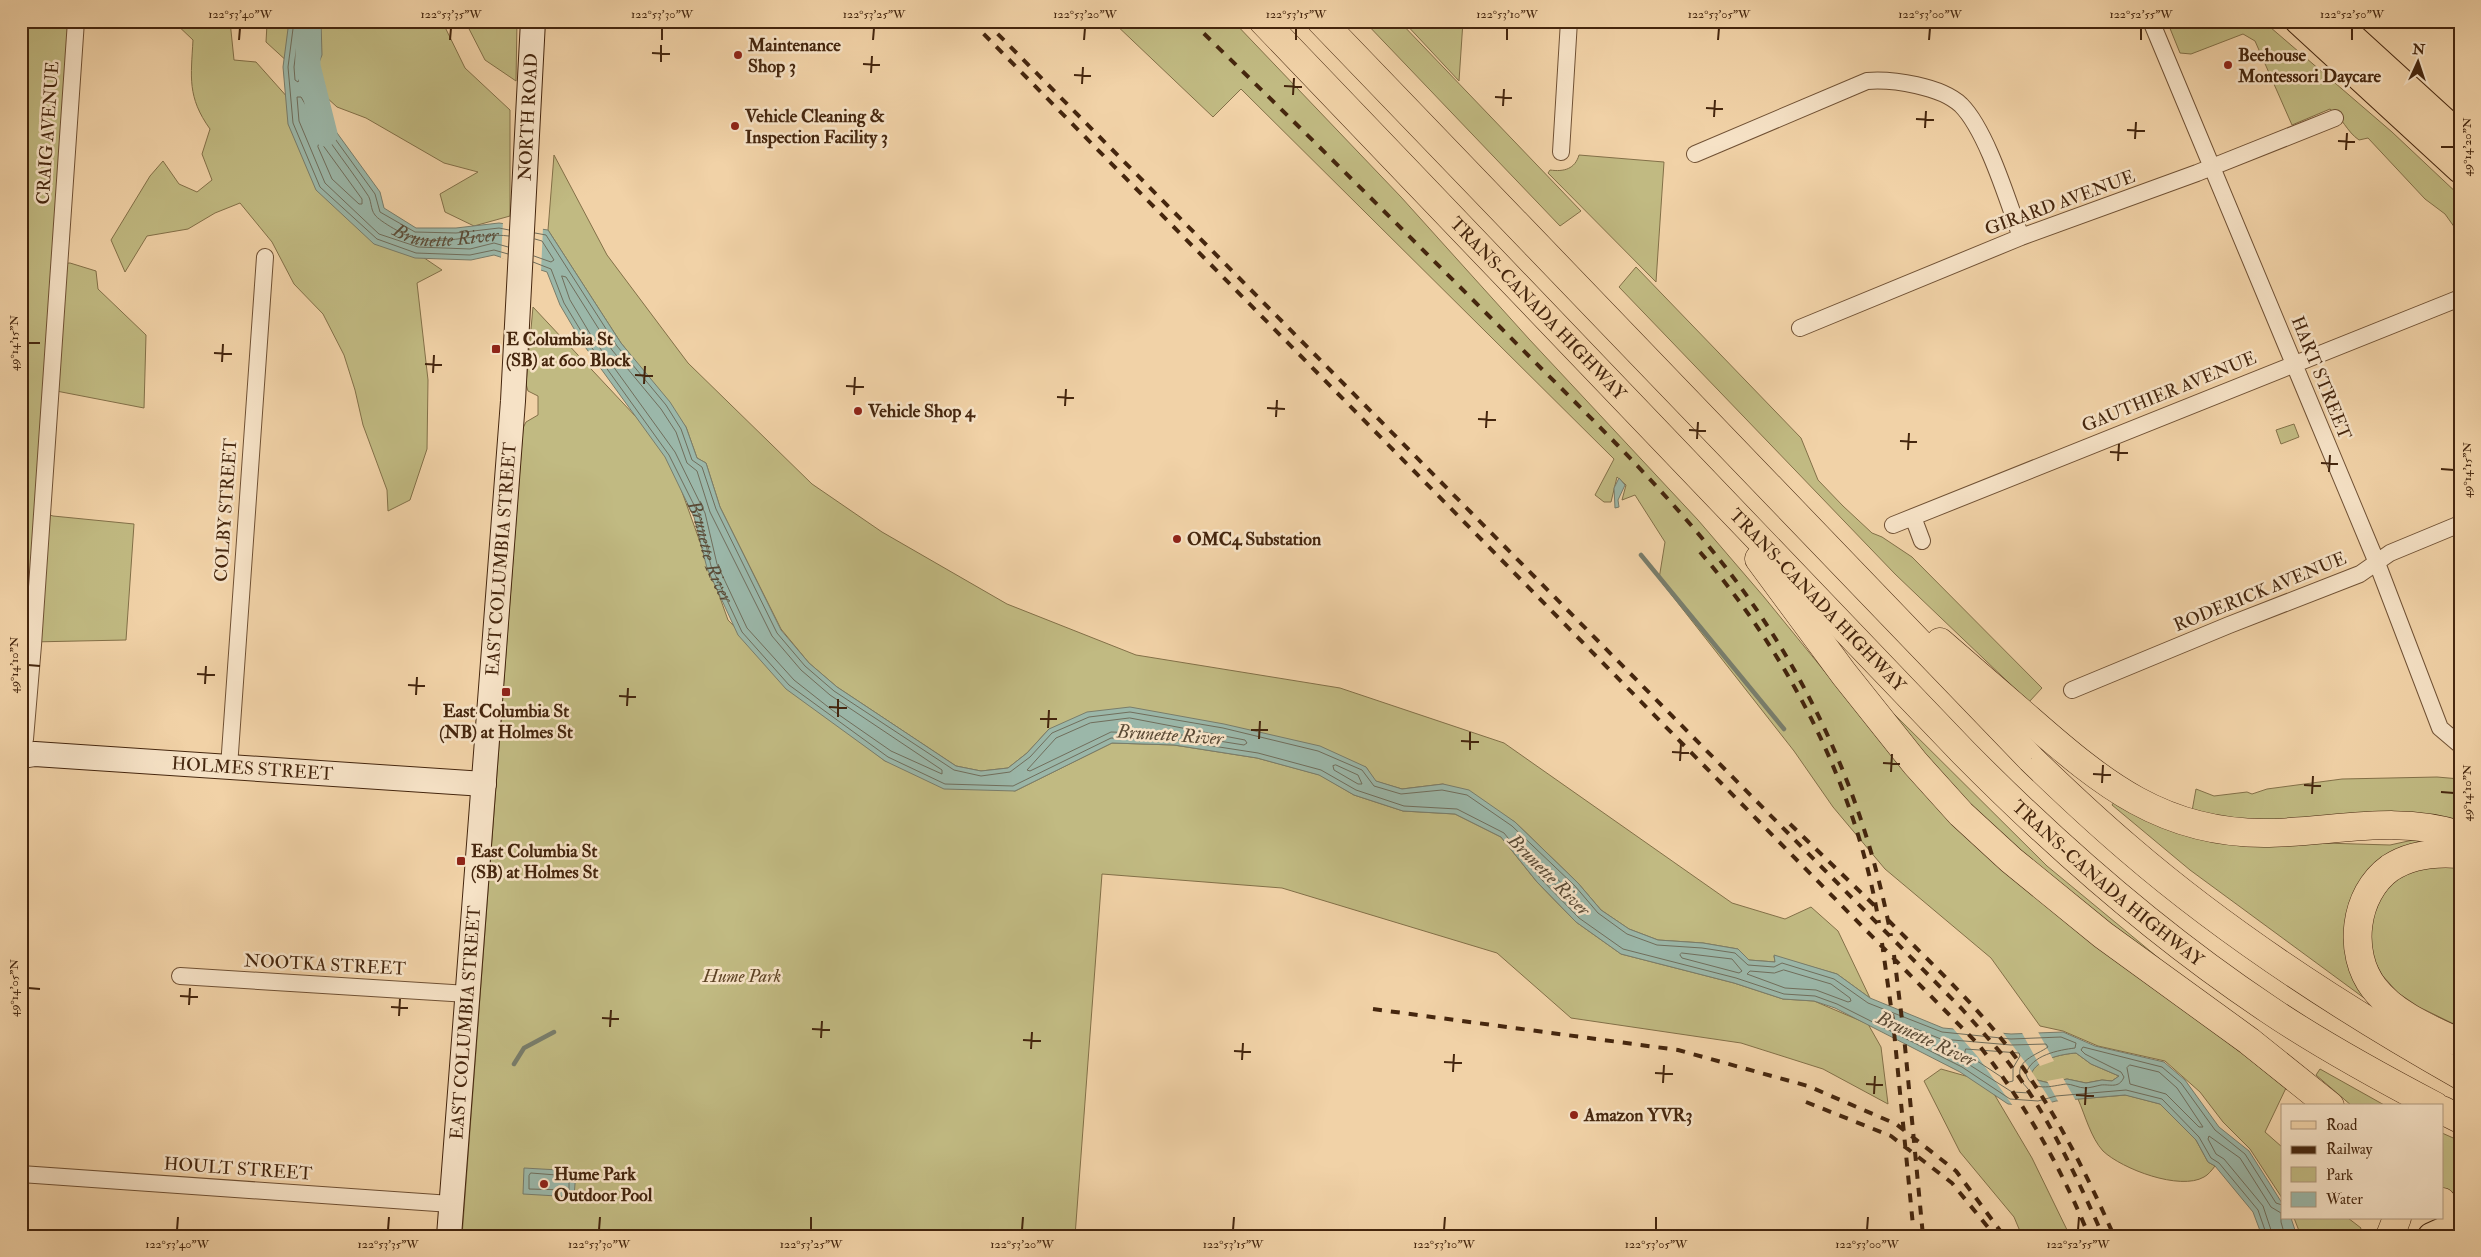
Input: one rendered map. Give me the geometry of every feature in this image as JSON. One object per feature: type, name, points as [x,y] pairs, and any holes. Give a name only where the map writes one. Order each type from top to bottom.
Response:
[{"type":"highway","name":"TRANS-CANADA HIGHWAY","points":[[1262,21],[1688,463],[1964,753],[2021,810],[2102,884],[2161,932],[2269,1010],[2383,1079],[2431,1104]]},
{"type":"highway","points":[[1321,21],[2031,759],[2130,850],[2206,911],[2321,992],[2390,1036],[2460,1075]]},
{"type":"highway","points":[[1688,463],[1844,674],[1915,763],[1961,814],[2011,860],[2104,935],[2249,1041],[2328,1104]]},
{"type":"highway","points":[[1799,519],[2082,766],[2112,788],[2138,802],[2199,824],[2236,831],[2297,832],[2390,824],[2429,827],[2460,835]]},
{"type":"highway","points":[[2460,854],[2422,855],[2390,869],[2372,889],[2361,910],[2358,940],[2364,971],[2374,988],[2386,1001],[2414,1021],[2460,1043]]},
{"type":"highway","points":[[2444,1111],[2460,1119]]},
{"type":"highway","points":[[2444,1204],[2460,1224]]},
{"type":"highway","points":[[2390,1236],[2396,1220]]},
{"type":"main road","name":"NORTH ROAD","points":[[524,211],[533,21]]},
{"type":"main road","points":[[2298,21],[2460,170]]},
{"type":"main road","points":[[2335,21],[2460,135]]},
{"type":"main road","name":"EAST COLUMBIA STREET","points":[[449,1236],[513,401],[524,211]]},
{"type":"main road","name":"HOLMES STREET","points":[[21,756],[36,754],[484,784]]},
{"type":"main road","points":[[2430,1236],[2460,1224]]},
{"type":"street","name":"CRAIG AVENUE","points":[[21,756],[25,739],[38,570],[76,21]]},
{"type":"street","points":[[1561,152],[1569,21]]},
{"type":"street","name":"HART STREET","points":[[2152,21],[2376,563],[2440,728],[2459,745]]},
{"type":"street","points":[[1695,154],[1867,82],[1898,82],[1937,91],[1961,105],[1972,120],[1987,149],[2021,237]]},
{"type":"street","name":"GIRARD AVENUE","points":[[1800,328],[2021,237],[2213,167],[2335,118]]},
{"type":"street","name":"COLBY STREET","points":[[229,767],[265,257]]},
{"type":"street","name":"GAUTHIER AVENUE","points":[[1893,525],[2460,298]]},
{"type":"street","points":[[1913,517],[1922,541]]},
{"type":"street","name":"RODERICK AVENUE","points":[[2072,690],[2229,624],[2360,574],[2390,553],[2460,524]]},
{"type":"street","name":"NOOTKA STREET","points":[[180,976],[468,994]]},
{"type":"street","name":"HOULT STREET","points":[[21,1174],[452,1204]]},
{"type":"green space","points":[[21,21],[75,21],[52,264],[70,263],[96,271],[98,289],[146,335],[144,408],[46,389],[38,511],[53,516],[134,524],[126,640],[31,642],[21,703]]},
{"type":"green space","points":[[173,21],[230,21],[234,60],[256,62],[314,127],[386,232],[442,270],[417,283],[428,380],[427,449],[410,500],[388,511],[387,490],[363,425],[344,355],[323,314],[294,284],[272,242],[240,203],[215,213],[188,229],[147,236],[125,272],[111,240],[150,176],[163,161],[179,184],[197,192],[212,180],[202,154],[210,129],[197,107],[192,86],[193,40]]},
{"type":"green space","points":[[265,21],[442,21],[465,68],[510,110],[510,216],[474,226],[445,212],[440,194],[478,172],[444,163],[366,118],[337,107],[266,42],[267,24]]},
{"type":"green space","points":[[465,21],[517,21],[516,81],[485,60]]},
{"type":"green space","points":[[1112,21],[1233,21],[1401,197],[1529,339],[1698,520],[1764,597],[1874,732],[2194,1016],[2286,1088],[2265,1132],[2281,1146],[2281,1196],[2250,1149],[2223,1122],[2200,1092],[2165,1061],[2098,1046],[2063,1031],[2040,1026],[1991,958],[1885,869],[1833,807],[1794,751],[1659,579],[1665,542],[1635,495],[1622,500],[1626,485],[1617,477],[1611,502],[1604,502],[1595,495],[1614,459],[1241,89],[1213,117]]},
{"type":"green space","points":[[1364,21],[1399,21],[1581,211],[1560,226]]},
{"type":"green space","points":[[1403,21],[1463,21],[1459,81]]},
{"type":"green space","points":[[2167,21],[2263,21],[2392,132],[2460,196],[2460,235],[2445,214],[2425,199],[2368,138],[2359,140],[2330,109],[2292,125],[2255,41],[2243,34],[2191,54],[2180,53]]},
{"type":"green space","points":[[554,155],[607,255],[688,363],[812,484],[882,532],[1007,604],[1136,655],[1340,688],[1504,743],[1732,903],[1785,919],[1811,907],[1838,931],[1870,998],[1837,974],[1774,956],[1775,962],[1749,960],[1738,949],[1703,943],[1658,940],[1629,929],[1601,910],[1578,883],[1515,822],[1443,784],[1402,789],[1375,781],[1366,767],[1049,729],[1027,753],[1008,768],[981,771],[956,766],[837,687],[809,663],[781,629],[720,507],[706,463],[697,458],[686,427],[621,343],[548,230]]},
{"type":"green space","points":[[1579,155],[1664,162],[1656,282],[1548,173],[1550,170],[1564,170],[1572,166]]},
{"type":"green space","points":[[1636,267],[1801,438],[1818,480],[1843,506],[1872,533],[1882,537],[1912,557],[2042,688],[2029,702],[1895,574],[1619,287]]},
{"type":"green space","name":"Hume Park","points":[[533,307],[667,450],[728,620],[803,697],[885,761],[1015,791],[1112,743],[1174,745],[1257,758],[1320,775],[1354,795],[1403,811],[1455,814],[1501,837],[1537,882],[1576,922],[1621,954],[1734,983],[1783,999],[1814,1001],[1868,1024],[1881,1047],[1888,1104],[1823,1069],[1741,1043],[1571,1018],[1497,953],[1282,888],[1102,874],[1075,1236],[462,1236],[523,428],[526,422],[538,415],[538,396],[528,391],[526,384]]},
{"type":"green space","points":[[2294,424],[2299,437],[2281,444],[2276,430]]},
{"type":"green space","points":[[1891,711],[2047,866],[2161,960],[2137,950],[1947,787]]},
{"type":"green space","points":[[2437,777],[2460,779],[2460,823],[2262,823],[2192,811],[2196,789],[2214,796],[2247,792],[2252,794],[2267,789],[2342,779]]},
{"type":"green space","points":[[2116,799],[2255,841],[2390,845],[2413,840],[2428,843],[2367,878],[2375,1006],[2190,870],[2112,805]]},
{"type":"green space","points":[[2443,864],[2460,866],[2460,1027],[2419,1007],[2398,993],[2382,975],[2374,960],[2368,928],[2385,888],[2404,873]]},
{"type":"green space","points":[[2076,1053],[2091,1064],[2119,1076],[2112,1081],[2102,1080],[2086,1083],[2067,1079],[2049,1083],[2033,1079],[2031,1074],[2034,1069],[2044,1061],[2057,1056]]},
{"type":"green space","points":[[1941,1069],[1987,1082],[2032,1158],[2070,1236],[2022,1236],[2014,1217],[1960,1152],[1924,1081]]},
{"type":"green space","points":[[2320,1069],[2382,1104],[2350,1104],[2316,1075]]},
{"type":"green space","points":[[2126,1095],[2160,1104],[2196,1140],[2208,1162],[2215,1166],[2210,1172],[2194,1181],[2167,1180],[2123,1165],[2103,1151],[2092,1133],[2078,1099]]},
{"type":"green space","points":[[2444,1134],[2460,1141],[2460,1204],[2444,1191]]},
{"type":"green space","points":[[2295,1220],[2351,1220],[2361,1228],[2358,1236],[2301,1236]]},
{"type":"water","points":[[289,21],[321,21],[322,55],[309,88],[324,115],[380,192],[384,208],[416,228],[456,228],[499,223],[548,230],[621,343],[670,402],[686,427],[697,458],[706,463],[720,507],[781,630],[809,663],[837,687],[956,766],[981,771],[1008,768],[1027,753],[1049,729],[1087,712],[1130,707],[1224,724],[1320,746],[1366,767],[1376,781],[1402,789],[1443,784],[1469,790],[1515,822],[1578,883],[1601,910],[1629,929],[1658,940],[1703,943],[1738,949],[1749,960],[1775,962],[1774,955],[1837,974],[1870,998],[1943,1028],[2011,1034],[2063,1032],[2095,1046],[2164,1062],[2185,1080],[2219,1127],[2249,1151],[2281,1201],[2281,1220],[2292,1220],[2297,1236],[2262,1236],[2253,1212],[2215,1166],[2208,1162],[2196,1140],[2160,1104],[2125,1095],[2056,1101],[2038,1106],[2008,1104],[1960,1072],[1835,1008],[1814,1001],[1783,999],[1734,983],[1621,954],[1576,922],[1537,882],[1501,837],[1455,814],[1403,811],[1354,795],[1319,775],[1257,758],[1174,745],[1112,743],[1015,791],[944,789],[885,761],[786,689],[738,635],[707,568],[694,517],[665,457],[583,344],[560,305],[547,272],[494,255],[471,260],[415,258],[374,244],[316,190],[288,124],[283,67]],"holes":[[[2076,1053],[2091,1064],[2119,1076],[2112,1081],[2102,1080],[2086,1083],[2067,1079],[2049,1083],[2033,1079],[2031,1074],[2034,1069],[2050,1058]]]},
{"type":"water","points":[[1619,478],[1625,485],[1618,500],[1619,507],[1615,508],[1614,488]]},
{"type":"water","points":[[524,1168],[576,1171],[574,1197],[523,1194]]},
{"type":"pier","points":[[503,221],[543,227],[541,272],[501,258]]},
{"type":"pier","points":[[1951,1026],[2001,1030],[2053,1104],[2038,1109],[2013,1106],[1978,1057]]},
{"type":"pier","points":[[2037,1030],[2054,1061],[2040,1066],[2021,1031]]},
{"type":"pier","points":[[2063,1078],[2076,1101],[2059,1103],[2047,1081]]},
{"type":"waterway","name":"Brunette River","points":[[308,21],[308,66],[325,134]]},
{"type":"waterway","points":[[1641,555],[1784,729]]},
{"type":"waterway","points":[[514,1064],[524,1048],[554,1032]]},
{"type":"railway","points":[[971,21],[1978,1044],[2011,1089],[2054,1160],[2089,1236]]},
{"type":"railway","points":[[985,21],[1962,1009],[2005,1058],[2034,1100],[2071,1167],[2103,1236]]},
{"type":"railway","points":[[1191,21],[1613,440],[1668,498],[1719,559],[1751,601],[1779,645],[1805,690],[1828,737],[1866,834],[1880,884],[1891,936]]},
{"type":"railway","points":[[1700,552],[1733,592],[1763,635],[1790,679],[1815,726],[1836,773],[1854,822],[1868,872],[1879,923]]},
{"type":"railway","points":[[1790,824],[1876,907]]},
{"type":"railway","points":[[1888,920],[1943,974],[2011,1051],[2051,1111],[2074,1152],[2114,1236]]},
{"type":"railway","points":[[1882,943],[1893,1021],[1914,1236]]},
{"type":"railway","points":[[1894,955],[1904,1036],[1923,1236]]},
{"type":"railway","points":[[1373,1009],[1678,1050],[1808,1086],[1896,1124],[1956,1171],[2004,1236]]},
{"type":"railway","points":[[1806,1102],[1891,1136],[1952,1183],[1995,1236]]},
{"type":"place","name":"Maintenance Shop 3","points":[[738,55]]},
{"type":"place","name":"Beehouse Montessori Daycare","points":[[2228,65]]},
{"type":"place","name":"Vehicle Cleaning & Inspection Facility 3","points":[[735,126]]},
{"type":"place","name":"E Columbia St (SB) at 600 Block","points":[[496,349]]},
{"type":"place","name":"Vehicle Shop 4","points":[[858,411]]},
{"type":"place","name":"OMC4 Substation","points":[[1177,539]]},
{"type":"place","name":"East Columbia St (NB) at Holmes St","points":[[506,692]]},
{"type":"place","name":"East Columbia St (SB) at Holmes St","points":[[461,861]]},
{"type":"place","name":"Amazon YVR3","points":[[1574,1115]]},
{"type":"place","name":"Hume Park Outdoor Pool","points":[[544,1184]]}]
